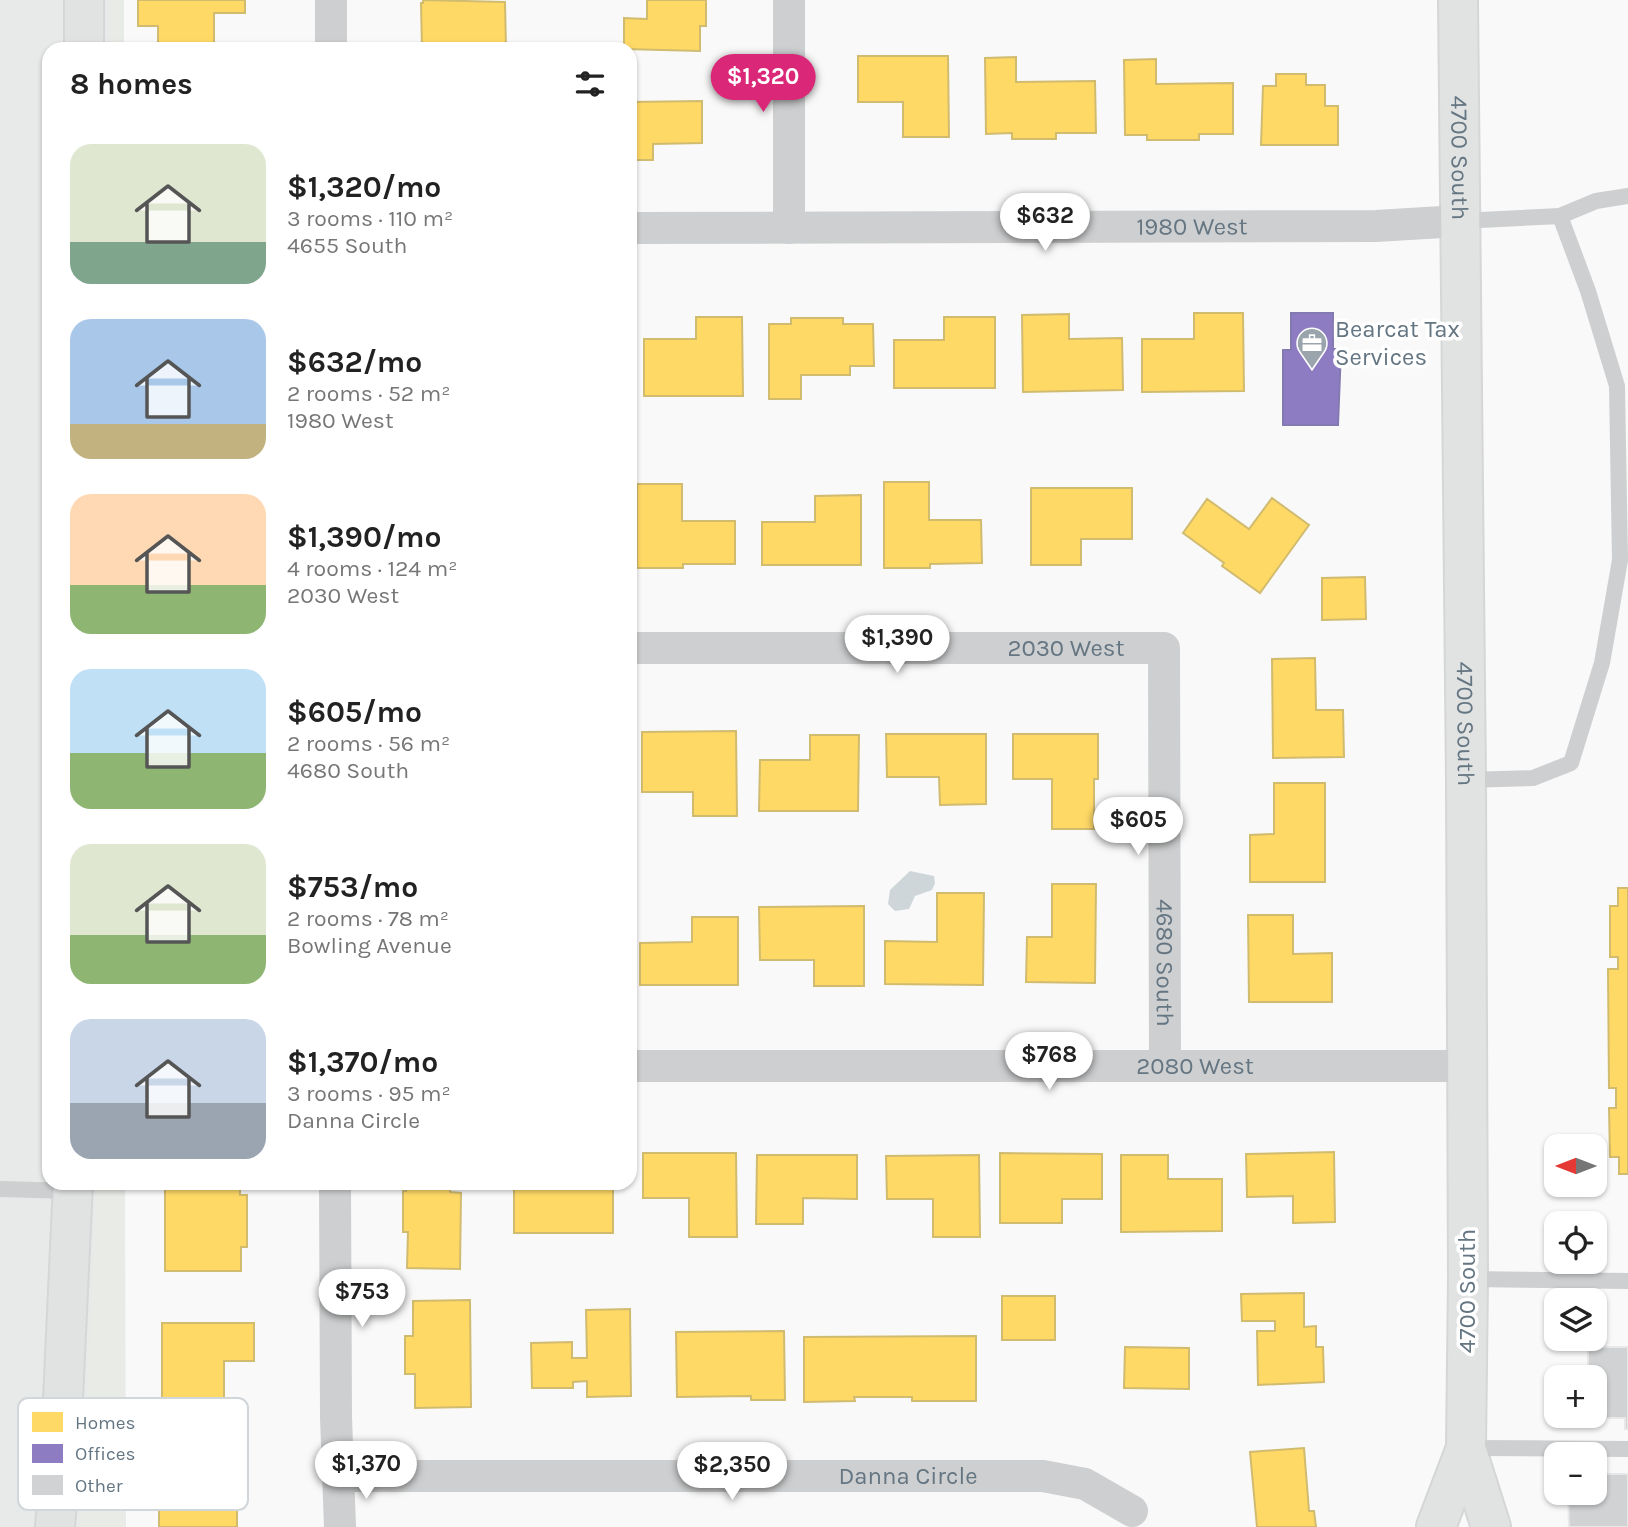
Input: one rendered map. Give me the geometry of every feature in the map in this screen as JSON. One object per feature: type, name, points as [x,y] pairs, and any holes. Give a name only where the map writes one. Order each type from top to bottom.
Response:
[{"type":"main road","points":[[84,0],[84,42]]},
{"type":"main road","name":"4700 South","points":[[1436,1527],[1465,1448],[1468,1279],[1458,0]]},
{"type":"main road","points":[[63,1398],[73,1190]]},
{"type":"main road","name":"4700 South","points":[[1465,1448],[1491,1527]]},
{"type":"street","points":[[331,0],[331,42]]},
{"type":"street","points":[[789,0],[789,228]]},
{"type":"street","name":"1980 West","points":[[637,228],[1376,226],[1459,221]]},
{"type":"street","name":"2030 West","points":[[637,648],[1164,648]]},
{"type":"street","name":"4680 South","points":[[1164,648],[1165,1066]]},
{"type":"street","name":"2080 West","points":[[637,1066],[1467,1066]]},
{"type":"street","points":[[335,1190],[340,1527]]},
{"type":"street","name":"Danna Circle","points":[[339,1476],[1043,1476],[1085,1484],[1132,1511]]},
{"type":"lane","points":[[1459,221],[1560,216],[1596,201],[1628,196]]},
{"type":"lane","points":[[1466,780],[1533,778],[1571,763],[1602,663],[1620,560],[1617,386],[1588,291],[1560,216]]},
{"type":"lane","points":[[0,1189],[42,1188]]},
{"type":"lane","points":[[1468,1279],[1628,1281]]},
{"type":"lane","points":[[1465,1448],[1628,1449]]},
{"type":"shaded area","points":[[0,0],[124,0],[124,42],[42,42],[42,1190],[125,1190],[126,1398],[18,1398],[18,1510],[126,1510],[126,1527],[0,1527]]},
{"type":"shaded area","points":[[111,0],[122,0],[122,42],[111,42]]},
{"type":"shaded area","points":[[910,871],[934,876],[935,883],[932,890],[915,896],[909,909],[895,911],[888,904],[890,890]]},
{"type":"shaded area","points":[[97,1190],[125,1190],[125,1398],[86,1398]]},
{"type":"shaded area","points":[[81,1510],[125,1510],[125,1527],[80,1527]]},
{"type":"building: Homes","points":[[138,0],[245,0],[245,13],[214,13],[214,42],[158,42],[158,26],[138,26]]},
{"type":"building: Homes","points":[[423,0],[505,2],[506,42],[422,42]]},
{"type":"building: Homes","points":[[647,0],[706,0],[706,26],[700,26],[700,51],[637,49],[637,42],[624,42],[624,18],[647,19]]},
{"type":"building: Homes","points":[[858,56],[948,56],[949,137],[903,137],[903,102],[858,102]]},
{"type":"building: Homes","points":[[1016,57],[1016,82],[1095,81],[1096,133],[1056,133],[1056,139],[1012,139],[1012,133],[986,134],[985,58]]},
{"type":"building: Homes","points":[[1156,59],[1156,84],[1233,83],[1233,134],[1199,134],[1199,140],[1147,140],[1147,135],[1125,135],[1124,60]]},
{"type":"building: Homes","points":[[1276,74],[1306,74],[1306,85],[1325,85],[1325,106],[1338,106],[1338,145],[1261,145],[1263,86],[1276,86]]},
{"type":"building: Homes","points":[[702,101],[702,143],[653,144],[653,160],[637,160],[637,102]]},
{"type":"building: Homes","points":[[1194,313],[1243,313],[1244,391],[1142,392],[1142,339],[1194,339]]},
{"type":"building: Homes","points":[[1069,314],[1069,339],[1122,338],[1123,390],[1023,392],[1022,315]]},
{"type":"building: Homes","points":[[696,317],[742,317],[743,396],[644,396],[644,339],[696,339]]},
{"type":"building: Homes","points":[[944,317],[995,317],[995,388],[894,388],[894,340],[944,340]]},
{"type":"building: Homes","points":[[791,318],[843,318],[843,324],[873,324],[874,366],[850,366],[850,375],[801,375],[801,399],[769,399],[769,324],[791,324]]},
{"type":"building: Homes","points":[[884,482],[929,482],[929,520],[981,520],[982,563],[930,564],[930,568],[884,568]]},
{"type":"building: Homes","points":[[637,484],[682,484],[682,521],[735,521],[735,564],[683,564],[683,568],[637,568]]},
{"type":"building: Homes","points":[[1031,488],[1132,488],[1132,539],[1081,539],[1081,565],[1031,565]]},
{"type":"building: Homes","points":[[861,495],[861,565],[762,565],[762,522],[815,522],[815,496]]},
{"type":"building: Homes","points":[[1272,498],[1309,525],[1260,593],[1183,533],[1207,499],[1249,529]]},
{"type":"building: Homes","points":[[1365,577],[1366,619],[1322,620],[1322,578]]},
{"type":"building: Homes","points":[[1315,658],[1316,710],[1343,710],[1344,757],[1273,758],[1272,659]]},
{"type":"building: Homes","points":[[736,731],[737,816],[693,816],[693,792],[642,792],[642,732]]},
{"type":"building: Homes","points":[[886,734],[986,734],[986,804],[940,805],[939,777],[887,777]]},
{"type":"building: Homes","points":[[1013,734],[1098,734],[1098,779],[1094,779],[1094,829],[1052,829],[1052,779],[1013,779]]},
{"type":"building: Homes","points":[[810,735],[859,735],[858,811],[759,811],[760,760],[810,760]]},
{"type":"building: Homes","points":[[1274,783],[1325,783],[1325,882],[1250,882],[1250,835],[1274,834]]},
{"type":"building: Homes","points":[[1052,884],[1096,884],[1095,983],[1026,982],[1027,937],[1052,937]]},
{"type":"building: Homes","points":[[1618,888],[1628,888],[1628,1174],[1619,1174],[1619,1157],[1610,1157],[1609,1108],[1616,1108],[1616,1088],[1609,1088],[1608,969],[1618,969],[1618,957],[1610,957],[1610,906],[1618,906]]},
{"type":"building: Homes","points":[[937,893],[984,893],[983,985],[885,984],[885,941],[937,942]]},
{"type":"building: Homes","points":[[864,906],[864,986],[814,986],[814,960],[760,960],[759,907]]},
{"type":"building: Homes","points":[[1248,915],[1293,915],[1293,954],[1332,953],[1332,1002],[1249,1002]]},
{"type":"building: Homes","points":[[692,917],[738,917],[738,985],[640,985],[640,943],[692,942]]},
{"type":"building: Homes","points":[[1334,1152],[1335,1222],[1293,1223],[1293,1196],[1247,1197],[1246,1154]]},
{"type":"building: Homes","points":[[643,1153],[736,1153],[737,1237],[689,1237],[689,1198],[643,1198]]},
{"type":"building: Homes","points":[[1000,1153],[1102,1154],[1102,1199],[1062,1199],[1062,1223],[1000,1223]]},
{"type":"building: Homes","points":[[757,1155],[857,1155],[857,1199],[803,1198],[803,1224],[756,1224]]},
{"type":"building: Homes","points":[[979,1155],[980,1237],[933,1237],[933,1199],[887,1199],[886,1156]]},
{"type":"building: Homes","points":[[1121,1155],[1168,1155],[1168,1179],[1222,1179],[1222,1231],[1121,1232]]},
{"type":"building: Homes","points":[[165,1190],[240,1190],[240,1195],[247,1195],[247,1247],[241,1247],[241,1271],[165,1271]]},
{"type":"building: Homes","points":[[450,1190],[461,1193],[460,1269],[407,1268],[408,1232],[403,1232],[403,1191]]},
{"type":"building: Homes","points":[[514,1190],[613,1190],[613,1233],[514,1233]]},
{"type":"building: Homes","points":[[1304,1293],[1304,1327],[1316,1326],[1316,1347],[1323,1347],[1324,1382],[1258,1385],[1257,1331],[1275,1331],[1275,1321],[1242,1321],[1241,1294]]},
{"type":"building: Homes","points":[[1002,1296],[1055,1296],[1055,1340],[1002,1340]]},
{"type":"building: Homes","points":[[470,1300],[471,1407],[415,1408],[415,1374],[405,1374],[405,1336],[413,1336],[413,1301]]},
{"type":"building: Homes","points":[[630,1309],[631,1396],[587,1397],[587,1381],[573,1382],[573,1388],[532,1388],[531,1343],[572,1342],[572,1358],[587,1358],[586,1310]]},
{"type":"building: Homes","points":[[162,1323],[254,1323],[254,1361],[224,1361],[224,1398],[162,1398]]},
{"type":"building: Homes","points":[[784,1331],[785,1400],[751,1400],[751,1396],[677,1397],[676,1332]]},
{"type":"building: Homes","points":[[976,1336],[976,1401],[854,1397],[855,1401],[804,1402],[804,1337]]},
{"type":"building: Homes","points":[[1125,1347],[1189,1348],[1189,1389],[1124,1388]]},
{"type":"building: Homes","points":[[1304,1448],[1309,1511],[1314,1511],[1316,1527],[1257,1527],[1250,1452]]},
{"type":"building: Homes","points":[[159,1510],[237,1510],[237,1527],[159,1527]]},
{"type":"building: Offices","name":"Bearcat Tax Services","points":[[1291,313],[1333,313],[1333,349],[1341,349],[1338,425],[1283,425],[1283,350],[1291,350]]},
{"type":"building: Other","points":[[1628,1347],[1628,1429],[1625,1429],[1625,1418],[1607,1418],[1607,1365],[1588,1365],[1588,1351]]},
{"type":"building: Other","points":[[1607,1474],[1628,1474],[1628,1527],[1569,1527],[1568,1505],[1607,1505]]},
{"type":"place","name":"Bearcat Tax Services","points":[[1312,370]]}]
